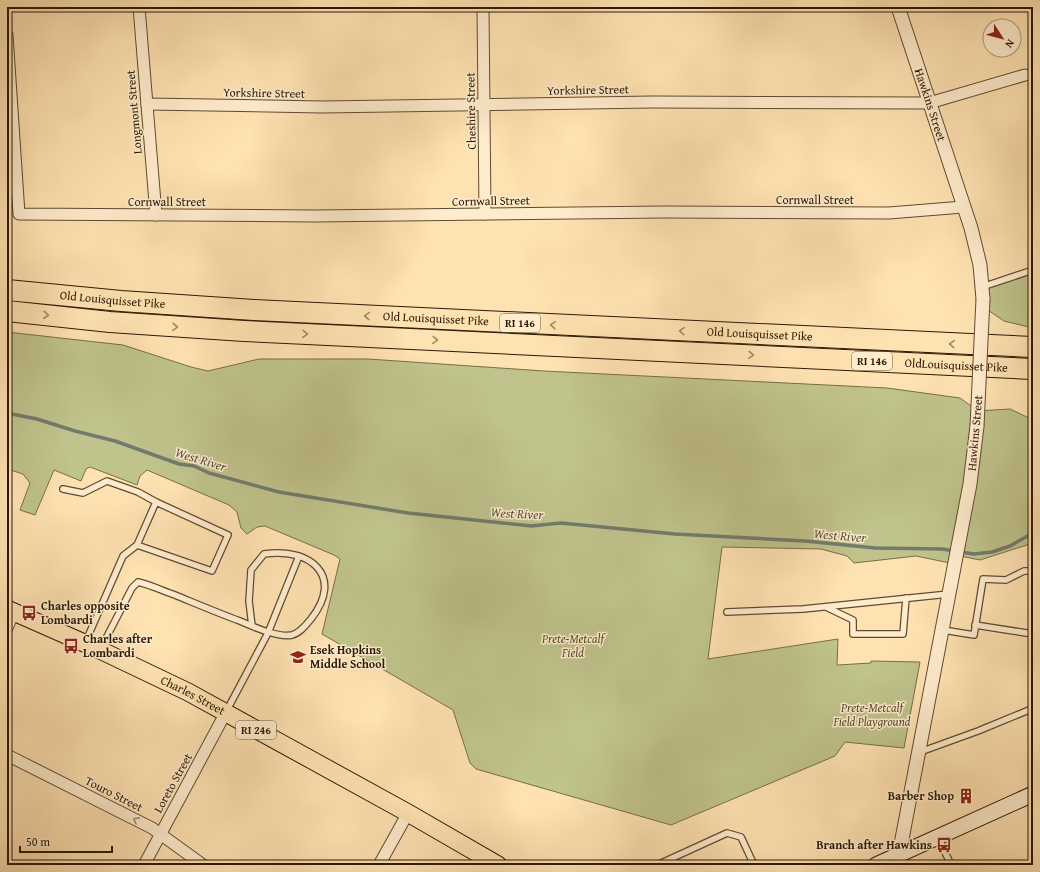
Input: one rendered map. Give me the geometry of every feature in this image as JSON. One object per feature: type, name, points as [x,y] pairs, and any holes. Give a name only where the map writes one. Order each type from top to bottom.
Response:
[{"type":"highway","name":"Old Louisquisset Pike","points":[[7,290],[121,301],[254,310],[1033,347]]},
{"type":"highway","name":"Old Louisquisset Pike","points":[[7,311],[200,328],[712,353]]},
{"type":"highway","name":"OldLouisquisset Pike","points":[[712,353],[1033,369]]},
{"type":"main road","name":"Charles Street","points":[[11,610],[188,692],[225,714],[408,813],[498,865]]},
{"type":"main road","points":[[876,865],[899,860],[938,837],[1033,794]]},
{"type":"street","name":"Longmont Street","points":[[139,7],[156,215]]},
{"type":"street","name":"Cheshire Street","points":[[483,7],[485,214]]},
{"type":"street","name":"Hawkins Street","points":[[898,7],[971,228],[980,266],[983,293],[977,426],[973,464],[899,860]]},
{"type":"street","name":"Cornwall Street","points":[[7,35],[19,214],[889,213],[963,207]]},
{"type":"street","name":"Yorkshire Street","points":[[147,104],[322,108],[782,102],[929,103],[1025,75]]},
{"type":"street","points":[[7,628],[11,610]]},
{"type":"street","name":"Loreto Street","points":[[144,865],[225,714]]},
{"type":"street","name":"Touro Street","points":[[7,755],[122,812],[160,834],[203,865]]},
{"type":"street","points":[[379,865],[408,813]]},
{"type":"lane","points":[[983,293],[1033,270]]},
{"type":"lane","points":[[63,489],[83,493],[108,480],[138,492],[156,502],[228,534],[212,571],[137,546]]},
{"type":"lane","points":[[93,647],[123,556],[137,546],[156,502]]},
{"type":"lane","points":[[93,647],[132,588],[138,582],[252,626],[268,632],[292,635],[305,627],[316,613],[324,594],[324,579],[319,568],[314,562],[280,551],[264,554],[251,570],[248,601],[252,626]]},
{"type":"lane","points":[[225,714],[268,632],[299,556]]},
{"type":"lane","points":[[943,630],[974,635],[983,579],[1006,580],[1024,571],[1033,571]]},
{"type":"lane","points":[[727,612],[825,607],[949,594]]},
{"type":"lane","points":[[825,607],[853,620],[853,634],[903,634],[906,598]]},
{"type":"lane","points":[[975,625],[1033,634]]},
{"type":"lane","points":[[919,752],[978,731],[1033,706]]},
{"type":"lane","points":[[661,864],[727,833],[741,837],[754,865]]},
{"type":"lane","points":[[938,837],[951,865]]},
{"type":"green space","points":[[1033,268],[1033,328],[1004,321],[985,308],[983,286]]},
{"type":"green space","points":[[7,332],[123,345],[208,371],[259,359],[368,359],[544,371],[887,388],[960,398],[978,411],[1010,409],[1029,418],[1033,417],[1033,543],[980,560],[955,555],[950,563],[916,556],[854,563],[847,556],[821,549],[722,547],[708,659],[838,639],[837,665],[871,663],[871,661],[920,662],[904,748],[845,742],[835,756],[671,825],[476,769],[470,763],[453,710],[322,634],[340,559],[334,555],[265,526],[257,527],[247,534],[241,528],[237,512],[229,505],[147,470],[140,476],[137,485],[90,467],[86,469],[81,481],[54,470],[35,515],[20,510],[30,483],[23,474],[7,469]]},
{"type":"waterway","name":"West River","points":[[7,413],[37,419],[75,431],[115,441],[179,464],[194,466],[209,473],[279,492],[408,513],[531,526],[561,523],[675,534],[805,541],[875,548],[942,549],[974,554],[992,552],[1010,546],[1033,533]]},
{"type":"place","name":"Charles opposite Lombardi","points":[[29,613]]},
{"type":"place","name":"Charles after Lombardi","points":[[71,646]]},
{"type":"place","name":"Esek Hopkins Middle School","points":[[298,657]]},
{"type":"place","name":"Barber Shop","points":[[966,796]]},
{"type":"place","name":"Branch after Hawkins","points":[[944,845]]},
{"type":"park label","name":"Prete-Metcalf Field","points":[[573,646]]},
{"type":"park label","name":"Prete-Metcalf Field Playground","points":[[872,715]]}]
